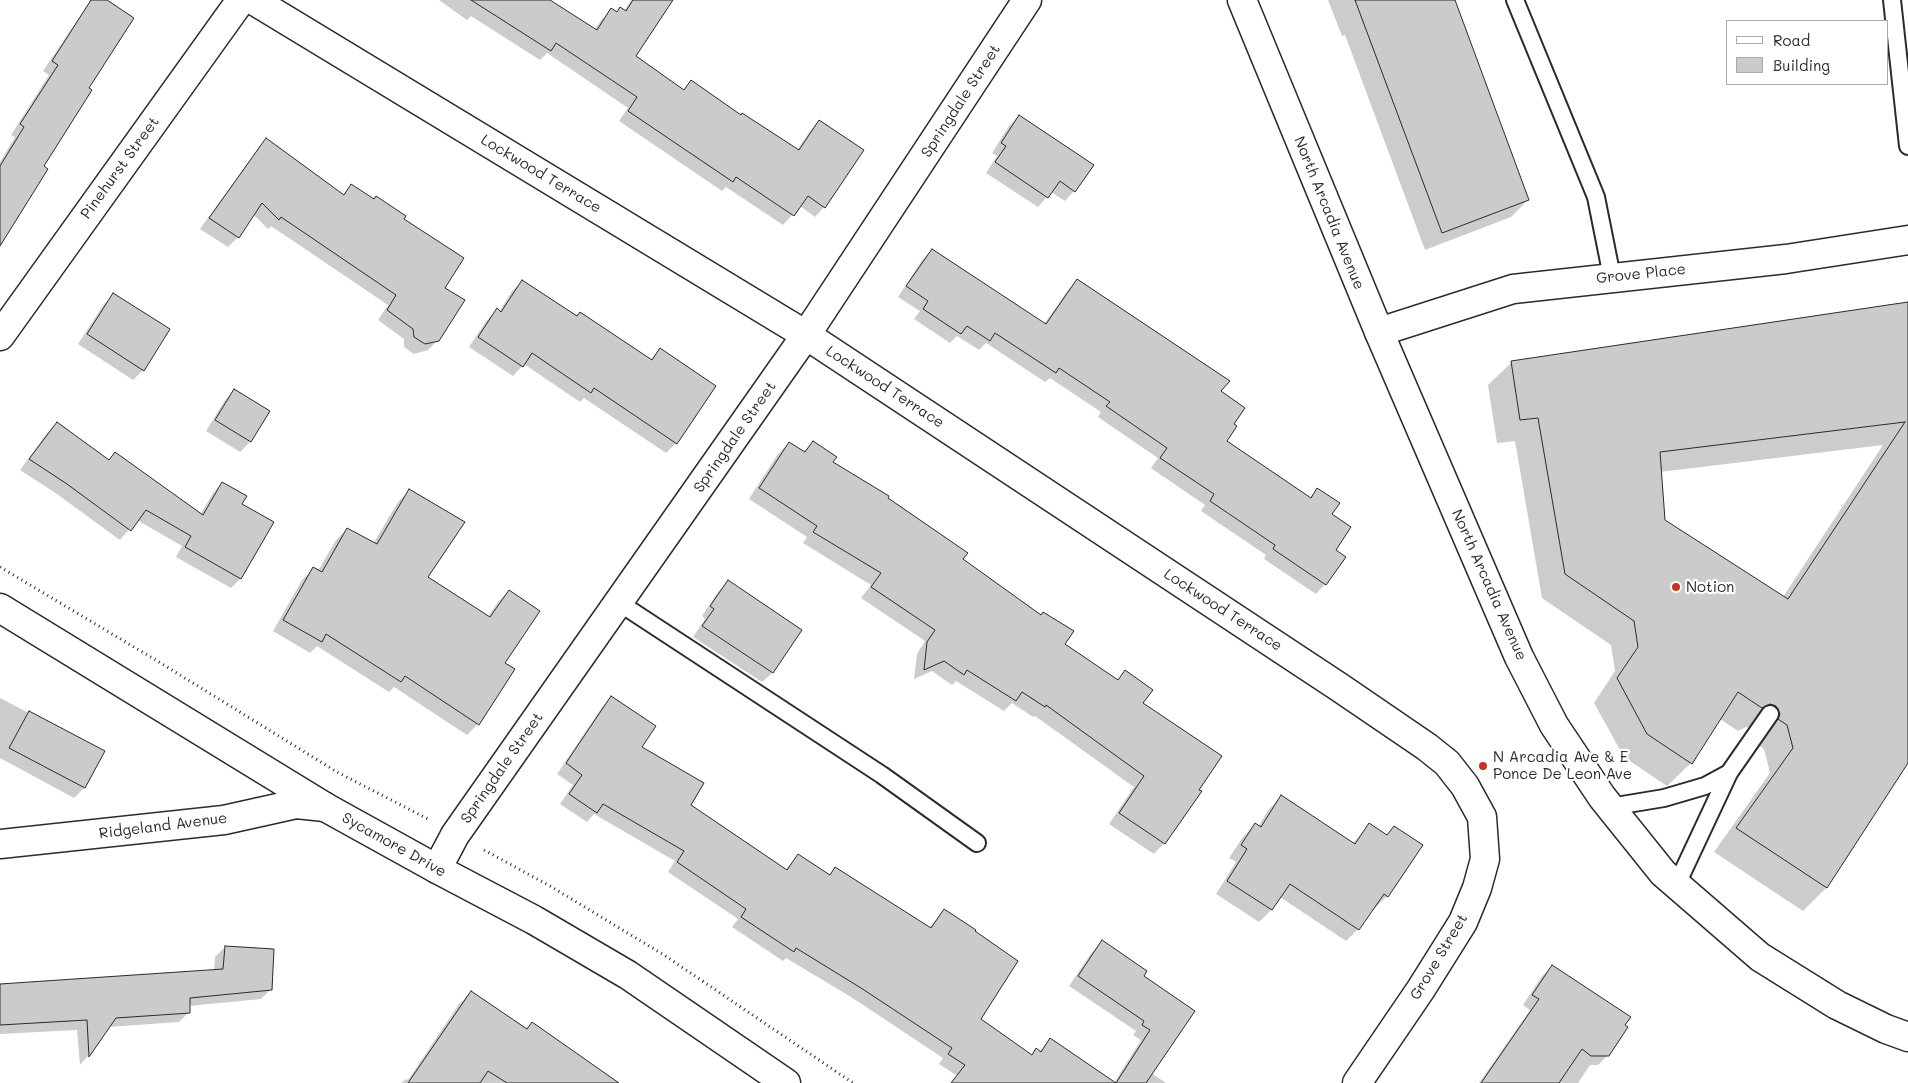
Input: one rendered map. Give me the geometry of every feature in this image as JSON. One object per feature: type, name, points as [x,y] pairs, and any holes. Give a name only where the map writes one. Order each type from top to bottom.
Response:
[{"type":"street","name":"Pinehurst Street","points":[[0,336],[241,0]]},
{"type":"street","name":"Lockwood Terrace","points":[[253,0],[806,335],[1331,681],[1427,747],[1447,763],[1465,786],[1482,817]]},
{"type":"street","name":"Springdale Street","points":[[437,869],[455,835],[806,335],[1027,0]]},
{"type":"street","name":"North Arcadia Avenue","points":[[1242,0],[1379,332],[1519,657],[1554,725],[1610,808],[1663,872],[1760,957],[1837,1005],[1886,1029],[1908,1037]]},
{"type":"street","name":"Grove Place","points":[[1379,332],[1513,289],[1786,259],[1908,240]]},
{"type":"street","name":"Sycamore Drive","points":[[0,608],[325,807],[534,920],[628,975],[784,1082]]},
{"type":"street","name":"Ridgeland Avenue","points":[[0,844],[224,820],[296,804],[325,807]]},
{"type":"street","name":"Grove Street","points":[[1357,1083],[1421,989],[1463,922],[1477,888],[1485,859],[1482,817]]},
{"type":"lane","points":[[1515,0],[1596,197],[1612,277]]},
{"type":"lane","points":[[1892,0],[1908,146]]},
{"type":"lane","points":[[618,602],[882,775],[977,843]]},
{"type":"lane","points":[[1677,884],[1729,773],[1770,714]]},
{"type":"lane","points":[[1610,808],[1664,798],[1696,789],[1729,773]]},
{"type":"building","points":[[91,0],[107,0],[134,18],[89,88],[92,90],[44,166],[48,169],[0,246],[0,166],[24,127],[20,124],[58,65],[52,61]]},
{"type":"building","points":[[471,0],[550,0],[597,30],[611,8],[617,12],[620,7],[626,11],[633,0],[673,0],[636,56],[684,90],[691,80],[741,115],[742,113],[799,150],[819,120],[864,150],[825,208],[808,196],[794,216],[736,177],[733,182],[628,111],[637,97],[556,43],[551,51]]},
{"type":"building","points":[[1355,0],[1455,0],[1529,200],[1442,233]]},
{"type":"building","points":[[1019,115],[1094,165],[1075,192],[1060,181],[1048,198],[995,162],[1006,146],[1001,143]]},
{"type":"building","points":[[266,138],[344,195],[351,184],[374,199],[376,196],[406,216],[404,219],[464,258],[445,288],[465,300],[439,341],[425,344],[414,337],[413,329],[387,310],[396,295],[281,217],[279,220],[262,203],[239,238],[209,218]]},
{"type":"building","points":[[932,249],[1046,324],[1077,279],[1230,381],[1221,391],[1245,408],[1234,424],[1237,426],[1227,441],[1311,498],[1317,488],[1340,503],[1332,514],[1351,527],[1336,550],[1346,557],[1326,585],[1273,549],[1275,545],[1210,501],[1214,494],[1160,458],[1167,448],[1106,406],[1110,402],[1059,368],[1056,373],[995,333],[990,341],[967,326],[961,334],[923,309],[928,301],[906,286]]},
{"type":"building","points":[[522,280],[577,316],[580,312],[652,360],[660,348],[716,386],[677,444],[594,388],[591,393],[532,353],[523,367],[478,337],[497,308],[501,312]]},
{"type":"building","points":[[113,293],[170,329],[144,371],[87,334]]},
{"type":"building","name":"Notion","points":[[1908,302],[1908,763],[1827,888],[1736,828],[1793,748],[1787,725],[1778,719],[1780,714],[1776,706],[1770,704],[1762,708],[1738,692],[1692,764],[1647,734],[1617,678],[1638,647],[1634,621],[1565,574],[1538,418],[1520,420],[1511,361]],"holes":[[[1905,422],[1788,599],[1665,520],[1660,452]]]},
{"type":"building","points":[[234,389],[270,411],[251,442],[215,420]]},
{"type":"building","points":[[57,422],[109,460],[115,452],[203,515],[222,482],[247,496],[242,504],[274,522],[241,579],[185,547],[191,536],[146,510],[131,531],[29,459]]},
{"type":"building","points":[[813,441],[837,457],[833,462],[889,496],[888,498],[968,553],[963,559],[1041,615],[1043,612],[1074,631],[1065,644],[1118,680],[1125,670],[1153,690],[1143,703],[1222,756],[1199,790],[1202,791],[1165,844],[1119,813],[1144,776],[1046,705],[1045,707],[1022,692],[1016,701],[967,670],[964,675],[944,661],[924,670],[927,642],[935,630],[871,587],[881,573],[813,532],[817,526],[759,488],[789,442],[805,452]]},
{"type":"building","points":[[409,489],[465,522],[428,577],[490,617],[509,590],[540,611],[505,663],[515,669],[479,725],[405,676],[401,682],[326,634],[322,642],[283,620],[313,567],[322,572],[347,528],[377,544]]},
{"type":"building","points":[[728,580],[802,630],[773,673],[702,626],[714,609],[710,606]]},
{"type":"building","points":[[611,696],[656,726],[642,747],[704,783],[691,805],[787,870],[798,854],[830,875],[835,867],[931,928],[944,909],[1018,961],[981,1019],[1032,1055],[1036,1048],[1041,1052],[1050,1038],[1116,1083],[951,1083],[965,1065],[948,1054],[952,1048],[861,988],[796,948],[794,952],[741,917],[746,909],[677,862],[684,851],[603,804],[597,813],[569,794],[582,775],[566,763]]},
{"type":"building","points":[[29,711],[105,751],[85,788],[9,748]]},
{"type":"building","points":[[1281,795],[1355,844],[1369,823],[1387,835],[1394,826],[1423,845],[1388,897],[1384,894],[1359,930],[1290,884],[1272,910],[1227,881],[1247,849],[1241,845],[1255,823],[1261,827]]},
{"type":"building","points":[[1102,940],[1147,971],[1144,976],[1195,1011],[1146,1083],[1116,1083],[1150,1030],[1142,1025],[1144,1021],[1078,976]]},
{"type":"building","points":[[225,946],[274,949],[272,990],[190,998],[190,1013],[116,1018],[89,1057],[87,1020],[0,1025],[0,984],[223,969]]},
{"type":"building","points":[[1552,965],[1631,1017],[1625,1025],[1628,1027],[1609,1056],[1591,1056],[1582,1049],[1559,1083],[1481,1083],[1539,999],[1532,995]]},
{"type":"building","points":[[471,991],[527,1029],[532,1022],[619,1083],[507,1083],[488,1071],[480,1083],[408,1083]]},
{"type":"place","name":"Notion","points":[[1676,587]]},
{"type":"place","name":"N Arcadia Ave & E Ponce De Leon Ave","points":[[1483,766]]}]
